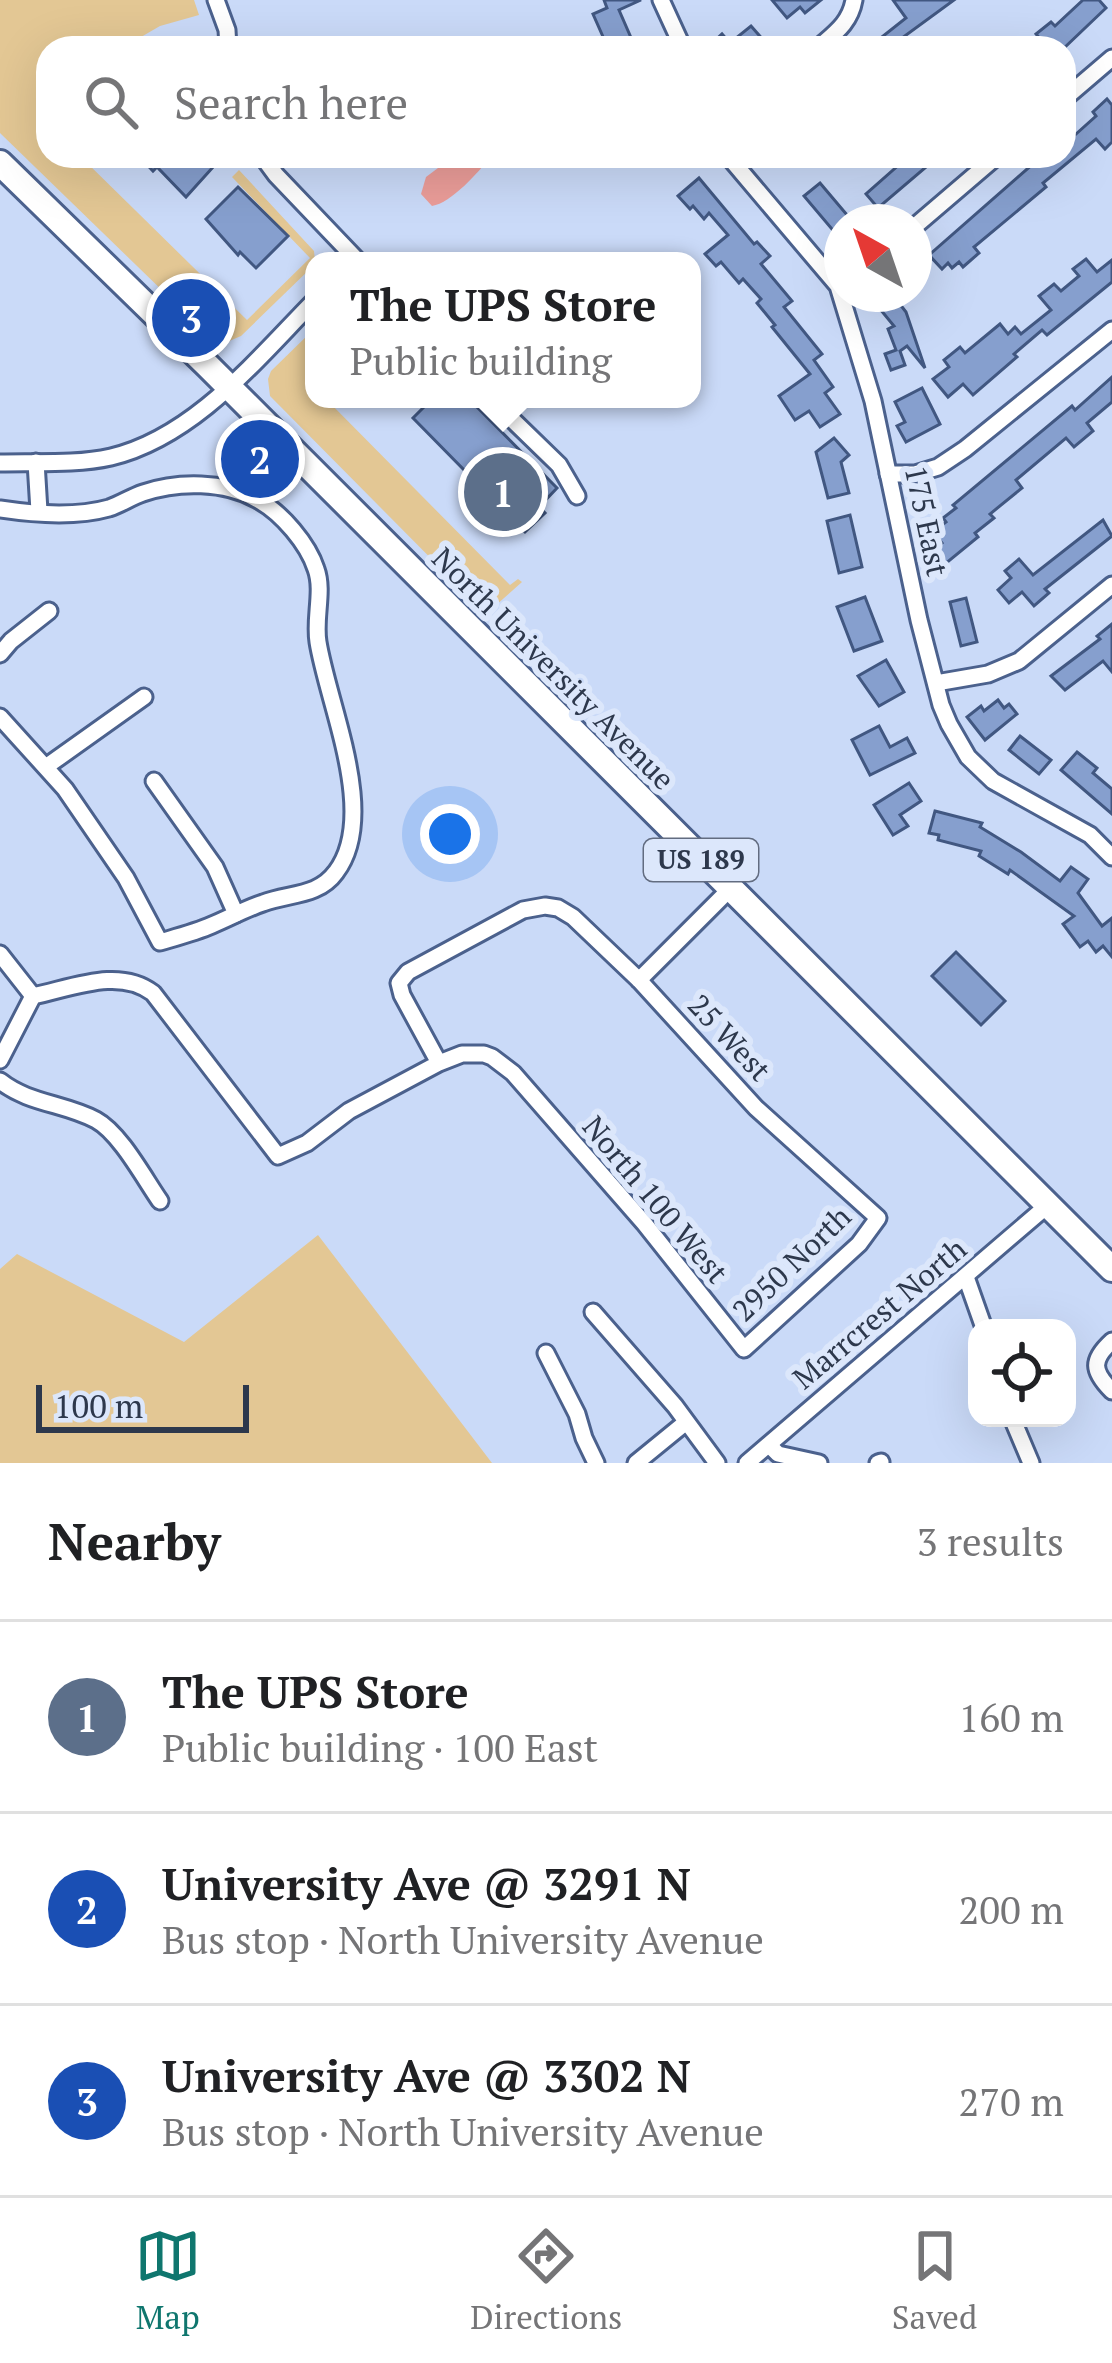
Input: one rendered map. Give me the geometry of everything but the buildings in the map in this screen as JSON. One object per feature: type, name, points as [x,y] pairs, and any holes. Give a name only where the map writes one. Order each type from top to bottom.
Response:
[{"type":"highway","name":"North University Avenue","points":[[0,163],[1112,1269]]},
{"type":"street","points":[[216,0],[227,36]]},
{"type":"street","points":[[661,0],[678,36]]},
{"type":"street","points":[[832,36],[851,16],[854,0]]},
{"type":"street","points":[[1076,89],[1112,58]]},
{"type":"street","points":[[270,168],[348,252]]},
{"type":"street","name":"175 East","points":[[738,168],[824,266]]},
{"type":"street","points":[[932,212],[983,168]]},
{"type":"street","points":[[0,463],[106,459],[146,447],[190,421],[305,311]]},
{"type":"street","name":"175 East","points":[[848,312],[873,401],[940,705],[968,757],[993,781],[1090,836],[1112,857]]},
{"type":"street","points":[[888,474],[915,474],[938,467],[1112,330]]},
{"type":"street","points":[[500,408],[559,465],[577,496]]},
{"type":"street","points":[[36,462],[39,511]]},
{"type":"street","points":[[0,509],[73,514],[110,508],[176,485],[203,485],[262,501],[290,528],[319,573],[317,639],[352,783],[351,835],[345,858],[323,886],[306,894],[277,898],[160,942],[126,878],[47,766],[0,717]]},
{"type":"street","points":[[936,683],[988,674],[1018,661],[1112,585]]},
{"type":"street","points":[[0,654],[50,611]]},
{"type":"street","points":[[47,766],[144,697]]},
{"type":"street","points":[[154,781],[215,867],[236,914]]},
{"type":"street","points":[[639,980],[730,889]]},
{"type":"street","name":"25 West","points":[[439,1063],[402,995],[399,983],[408,971],[523,910],[558,908],[639,980],[756,1108],[878,1218]]},
{"type":"street","points":[[0,954],[34,995]]},
{"type":"street","points":[[34,995],[117,978],[140,983],[164,1006],[278,1156],[439,1063]]},
{"type":"street","points":[[0,1060],[34,995]]},
{"type":"street","name":"North 100 West","points":[[439,1063],[462,1054],[484,1054],[504,1064],[644,1222],[744,1349]]},
{"type":"street","points":[[0,1081],[18,1094],[101,1123],[160,1201]]},
{"type":"street","name":"Marrcrest North","points":[[748,1463],[1048,1205]]},
{"type":"street","name":"2950 North","points":[[744,1349],[859,1244],[878,1218]]},
{"type":"street","points":[[966,1277],[980,1319]]},
{"type":"street","points":[[593,1312],[675,1406],[717,1463]]},
{"type":"street","points":[[1112,1341],[1099,1353],[1096,1368],[1112,1391]]},
{"type":"street","points":[[546,1353],[578,1414],[596,1463]]},
{"type":"street","points":[[636,1463],[685,1423]]},
{"type":"street","points":[[1016,1427],[1031,1463]]},
{"type":"street","points":[[769,1445],[778,1454],[819,1463]]},
{"type":"shaded area","points":[[0,0],[194,0],[199,15],[143,36],[36,36],[36,168],[0,133]]},
{"type":"shaded area","points":[[36,168],[92,168],[247,320],[305,263],[305,274],[241,336],[227,342],[205,332]]},
{"type":"shaded area","points":[[438,168],[481,168],[456,193],[432,206],[421,194],[426,177]]},
{"type":"shaded area","points":[[239,170],[314,251],[305,253],[232,177]]},
{"type":"shaded area","points":[[305,338],[305,408],[335,408],[510,585],[518,579],[522,582],[486,614],[270,396],[271,371]]},
{"type":"shaded area","points":[[318,1235],[492,1463],[0,1463],[0,1269],[17,1254],[184,1342]]},
{"type":"place","name":"University Ave @ 3302 N","points":[[191,318]]},
{"type":"place","name":"University Ave @ 3291 N","points":[[260,459]]},
{"type":"place","name":"The UPS Store","points":[[503,492]]}]
